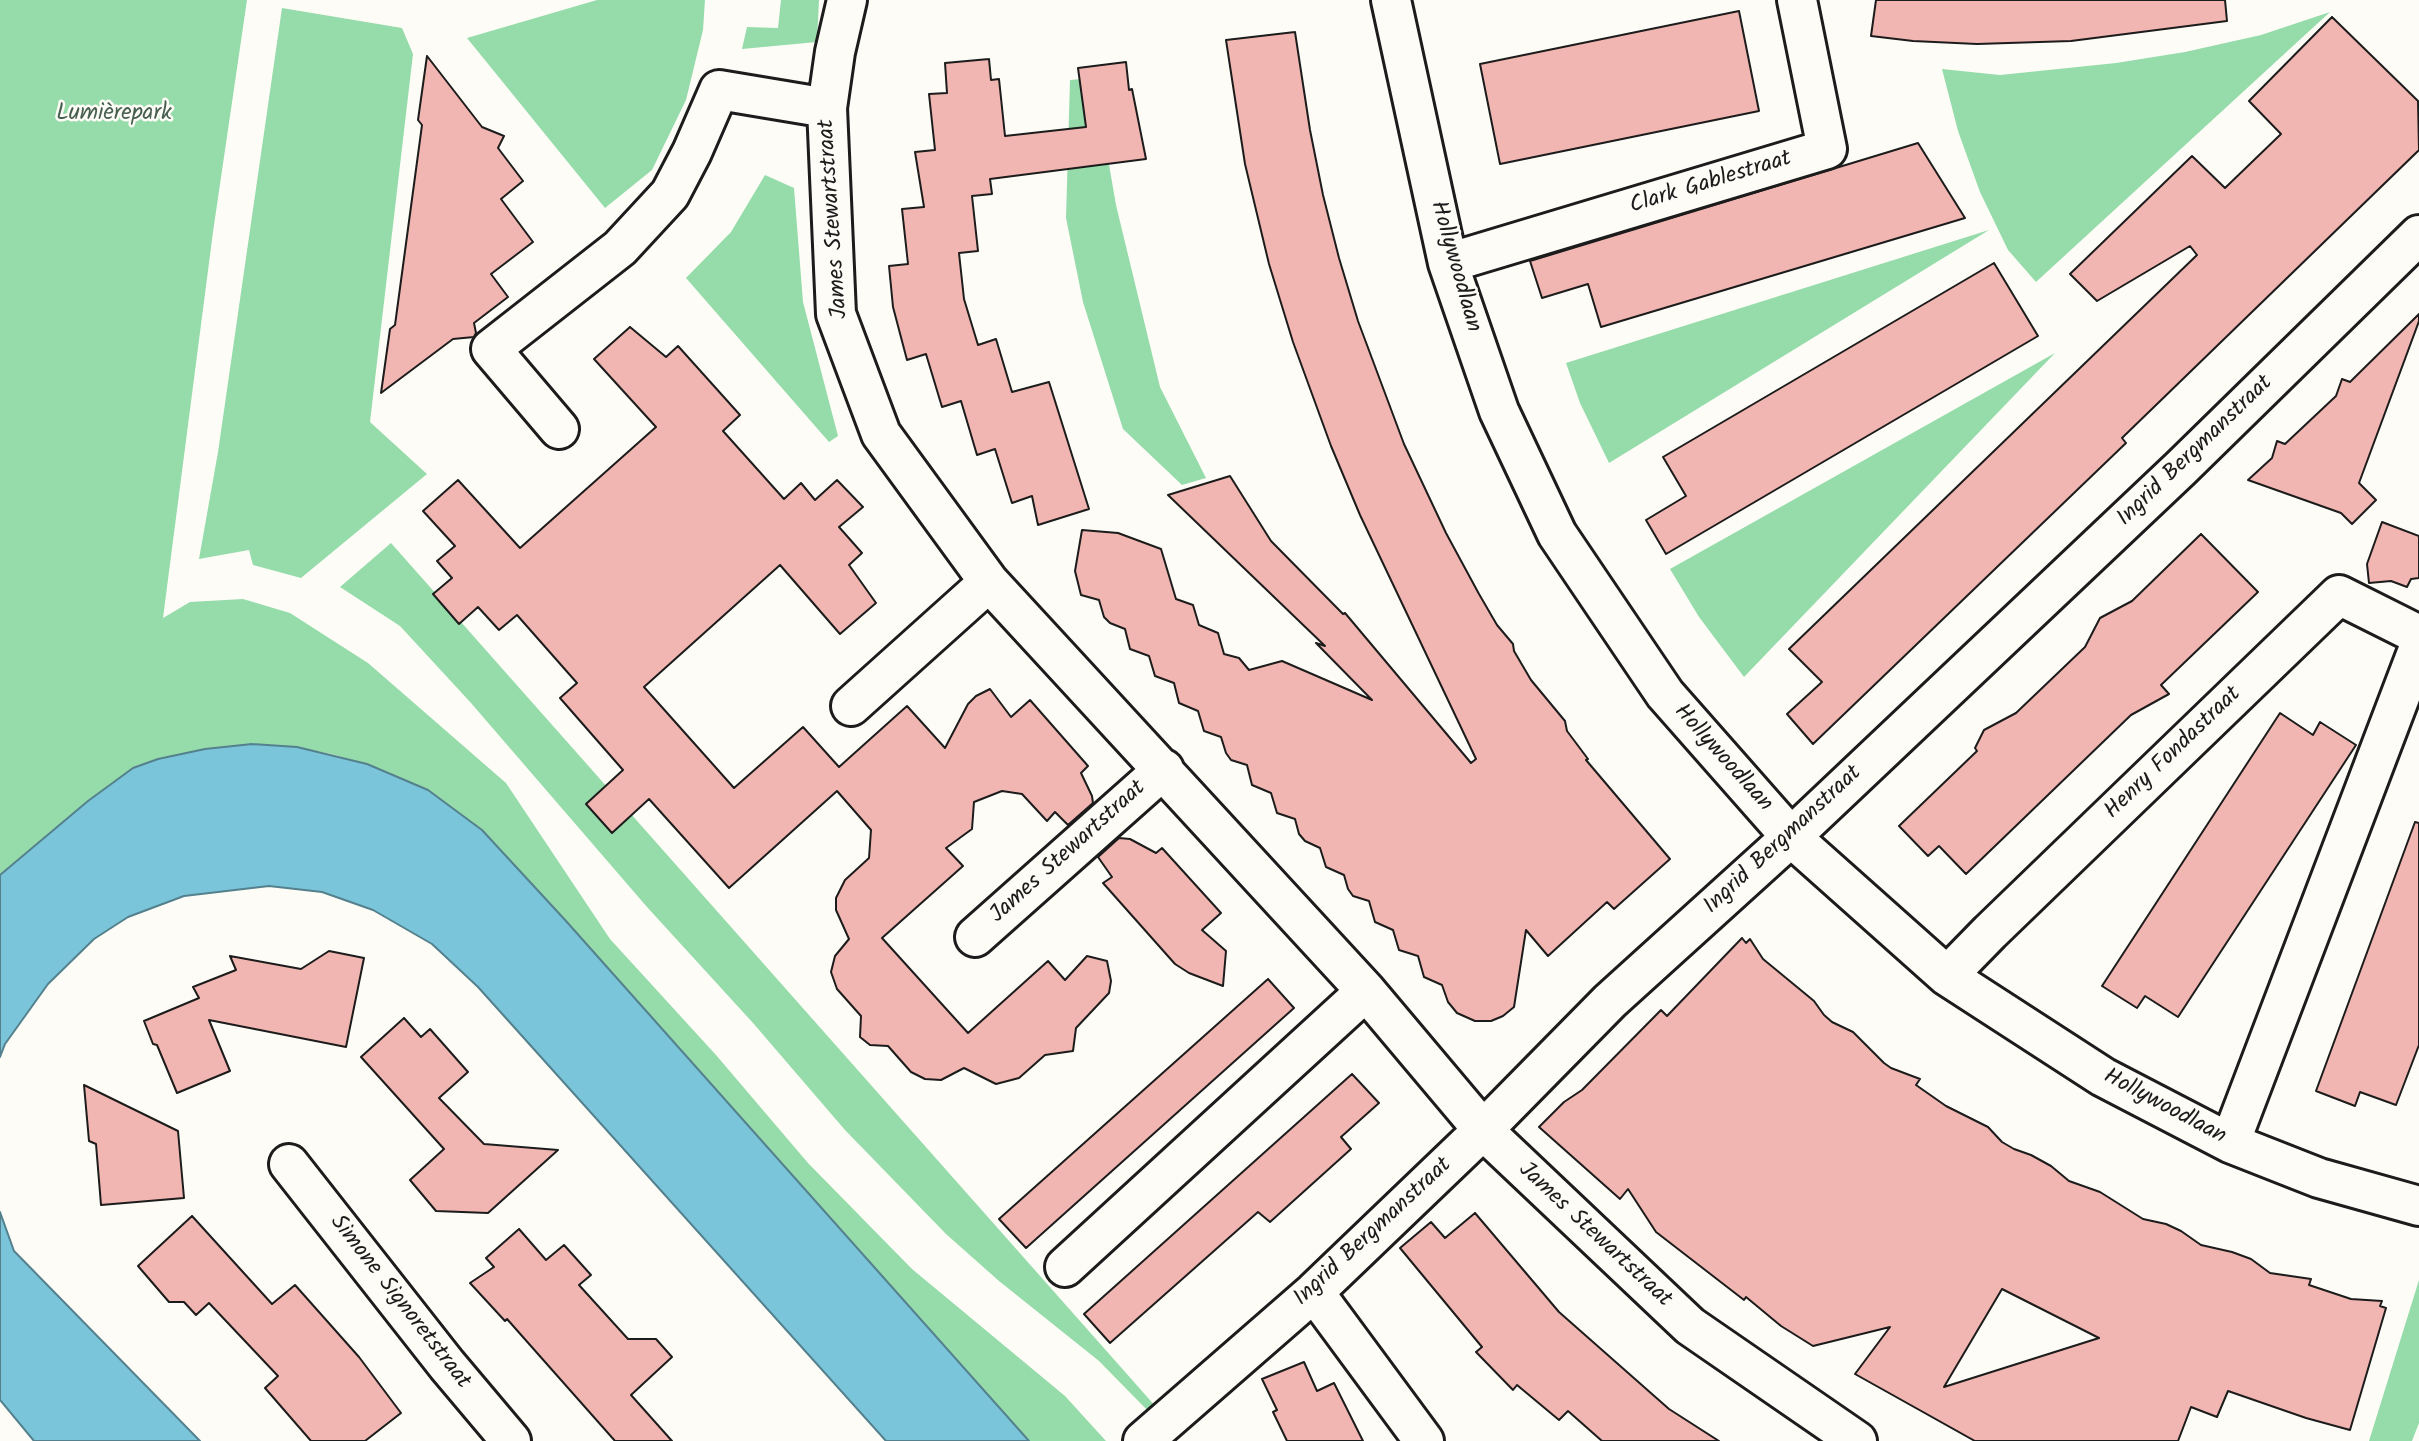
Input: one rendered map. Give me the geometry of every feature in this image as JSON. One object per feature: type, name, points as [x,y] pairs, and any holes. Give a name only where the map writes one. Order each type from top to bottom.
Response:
[{"type":"street","name":"James Stewartstraat","points":[[847,0],[835,51],[827,108],[836,314],[881,434],[989,582],[1366,991],[1483,1130],[1690,1326],[1857,1441]]},
{"type":"street","name":"Hollywoodlaan","points":[[1391,0],[1448,263],[1499,411],[1557,534],[1665,694],[1791,837],[1947,976],[2103,1077],[2230,1143],[2319,1178],[2419,1206]]},
{"type":"street","name":"Clark Gablestraat","points":[[1448,263],[1827,149],[1797,0]]},
{"type":"street","name":"James Stewartstraat","points":[[559,429],[491,349],[620,248],[670,194],[719,90],[827,108]]},
{"type":"street","name":"Ingrid Bergmanstraat","points":[[1143,1441],[1314,1292],[1483,1130],[1610,1001],[1791,837],[2181,468],[2419,235]]},
{"type":"street","points":[[852,706],[989,582]]},
{"type":"street","name":"Henry Fondastraat","points":[[1947,976],[2339,595],[2419,635]]},
{"type":"street","points":[[2230,1143],[2419,647]]},
{"type":"street","name":"James Stewartstraat","points":[[975,937],[1164,769]]},
{"type":"street","points":[[1065,1267],[1366,991]]},
{"type":"street","name":"Simone Signoretstraat","points":[[289,1164],[447,1365],[511,1441]]},
{"type":"street","points":[[1314,1292],[1423,1441]]},
{"type":"green space","name":"Lumièrepark","points":[[0,0],[247,0],[213,232],[163,618],[190,602],[243,599],[290,613],[368,663],[506,783],[610,939],[716,1055],[808,1163],[912,1269],[1065,1396],[1106,1441],[1029,1441],[496,844],[428,790],[367,764],[331,754],[297,747],[252,744],[227,746],[0,884]]},
{"type":"green space","points":[[597,0],[705,0],[703,30],[686,100],[652,170],[605,208],[467,38]]},
{"type":"green space","points":[[781,0],[819,0],[817,42],[742,49],[747,27],[778,28]]},
{"type":"green space","points":[[282,8],[402,28],[413,54],[370,422],[427,474],[301,578],[253,565],[249,550],[199,559],[218,452]]},
{"type":"green space","points":[[2330,12],[2036,282],[2008,250],[1980,192],[1958,131],[1942,69],[2000,75],[2116,63],[2185,52],[2261,35]]},
{"type":"green space","points":[[1094,78],[1116,205],[1160,387],[1206,478],[1182,485],[1123,429],[1083,302],[1066,218],[1070,80]]},
{"type":"green space","points":[[765,175],[794,188],[803,302],[838,436],[829,442],[686,278],[731,232]]},
{"type":"green space","points":[[1989,230],[1609,463],[1580,403],[1566,363]]},
{"type":"green space","points":[[2055,353],[1744,677],[1699,617],[1670,569]]},
{"type":"green space","points":[[391,543],[1157,1408],[1151,1414],[1099,1361],[999,1281],[946,1234],[845,1130],[471,703],[400,626],[340,587]]},
{"type":"green space","points":[[2419,1280],[2419,1423],[2412,1441],[2369,1441]]},
{"type":"water","points":[[252,744],[297,747],[367,764],[428,790],[482,830],[1029,1441],[886,1441],[478,987],[432,944],[373,910],[322,892],[269,886],[184,896],[128,917],[94,939],[48,984],[5,1044],[0,1057],[0,875],[88,801],[133,768],[158,759],[205,749]]},
{"type":"water","points":[[0,1212],[14,1251],[200,1441],[34,1441],[0,1400]]},
{"type":"building","points":[[1876,0],[2225,0],[2227,21],[2071,41],[1977,44],[1913,41],[1871,36]]},
{"type":"building","points":[[1739,11],[1759,111],[1500,164],[1480,64]]},
{"type":"building","points":[[2332,17],[2418,101],[2419,150],[2122,438],[2126,443],[1813,744],[1787,714],[1822,682],[1789,649],[2197,255],[2190,246],[2097,301],[2070,274],[2192,156],[2225,188],[2281,134],[2249,101]]},
{"type":"building","points":[[1295,32],[1310,130],[1339,258],[1358,321],[1404,444],[1446,533],[1497,625],[1513,644],[1514,651],[1531,680],[1565,721],[1567,731],[1588,759],[1586,760],[1670,859],[1614,909],[1607,902],[1548,956],[1526,930],[1514,1007],[1491,1021],[1475,1021],[1457,1013],[1448,1002],[1442,985],[1424,977],[1418,956],[1399,950],[1393,930],[1375,922],[1369,901],[1353,896],[1344,875],[1326,867],[1320,848],[1305,841],[1299,834],[1295,819],[1277,813],[1271,793],[1252,785],[1247,765],[1231,760],[1221,737],[1204,731],[1198,711],[1179,703],[1174,683],[1155,676],[1149,656],[1130,649],[1125,629],[1110,623],[1104,617],[1099,600],[1081,595],[1075,571],[1082,530],[1118,533],[1161,549],[1176,599],[1193,605],[1199,625],[1218,633],[1224,654],[1239,658],[1249,670],[1282,661],[1372,700],[1316,643],[1325,646],[1168,495],[1230,476],[1271,541],[1343,614],[1345,613],[1471,763],[1476,759],[1360,515],[1331,446],[1293,342],[1269,264],[1245,164],[1226,40]]},
{"type":"building","points":[[427,56],[482,127],[504,136],[498,148],[523,181],[501,199],[533,242],[491,274],[508,297],[474,323],[474,337],[453,339],[381,393],[390,329],[395,325],[422,125],[418,120]]},
{"type":"building","points":[[989,59],[991,80],[999,79],[1005,136],[1086,127],[1078,68],[1126,62],[1129,90],[1132,89],[1146,159],[990,179],[992,194],[972,196],[978,251],[959,253],[964,299],[978,345],[996,339],[1012,392],[1049,382],[1089,509],[1038,525],[1032,496],[1012,503],[995,449],[977,455],[961,401],[942,407],[926,354],[907,360],[893,307],[889,266],[908,264],[902,209],[924,207],[915,152],[935,150],[929,94],[947,93],[945,63]]},
{"type":"building","points":[[1918,143],[1965,218],[1601,327],[1588,284],[1542,298],[1530,261]]},
{"type":"building","points":[[1994,263],[2038,336],[1666,554],[1646,520],[1686,496],[1663,457]]},
{"type":"building","points":[[2419,314],[2419,321],[2359,483],[2376,500],[2352,524],[2341,513],[2248,480],[2272,458],[2277,441],[2285,444],[2336,396],[2342,379],[2350,382]]},
{"type":"building","points":[[630,327],[666,357],[678,346],[740,415],[723,431],[784,499],[801,483],[815,500],[837,480],[863,507],[839,527],[862,553],[849,565],[876,603],[840,634],[780,565],[644,687],[734,788],[803,727],[839,767],[907,706],[945,748],[968,704],[976,696],[990,689],[1011,717],[1030,700],[1088,766],[1081,773],[1093,803],[1068,825],[1055,812],[1047,821],[1022,794],[1002,791],[974,802],[972,829],[946,848],[963,866],[882,938],[968,1033],[1048,961],[1065,980],[1087,956],[1107,961],[1111,981],[1109,993],[1076,1028],[1073,1051],[1045,1055],[1019,1078],[996,1084],[964,1068],[941,1080],[925,1079],[911,1072],[888,1046],[870,1045],[860,1037],[861,1016],[837,989],[831,972],[835,956],[849,939],[836,910],[836,898],[845,880],[869,858],[871,830],[837,791],[729,888],[649,799],[612,833],[586,804],[623,770],[560,698],[577,683],[517,615],[499,630],[478,607],[459,624],[433,594],[452,578],[437,561],[455,546],[423,511],[458,480],[520,548],[656,427],[594,359]]},
{"type":"building","points":[[2382,522],[2419,536],[2419,578],[2411,579],[2407,587],[2391,581],[2369,583],[2367,564]]},
{"type":"building","points":[[2201,534],[2258,592],[2161,685],[2169,694],[2131,715],[1966,874],[1939,846],[1928,856],[1899,826],[1977,751],[1975,748],[1984,730],[2016,713],[2085,647],[2100,618],[2132,601]]},
{"type":"building","points":[[2280,713],[2313,735],[2320,722],[2356,745],[2178,1017],[2145,996],[2137,1008],[2102,986]]},
{"type":"building","points":[[2415,822],[2419,823],[2419,1045],[2396,1105],[2360,1092],[2355,1106],[2316,1091]]},
{"type":"building","points":[[1119,838],[1130,839],[1156,853],[1162,848],[1221,913],[1202,930],[1226,951],[1223,986],[1189,973],[1175,964],[1103,883],[1112,877],[1098,857]]},
{"type":"building","points":[[1742,938],[1746,943],[1750,939],[1763,959],[1814,1001],[1832,1022],[1853,1032],[1884,1063],[1920,1079],[1916,1085],[1946,1106],[1988,1127],[2002,1142],[2051,1166],[2069,1181],[2100,1192],[2143,1219],[2166,1224],[2181,1231],[2201,1245],[2251,1259],[2270,1273],[2311,1279],[2309,1285],[2351,1299],[2382,1301],[2380,1306],[2386,1308],[2350,1430],[2228,1391],[2217,1417],[2191,1407],[2178,1441],[1975,1441],[1855,1374],[1890,1327],[1813,1346],[1781,1326],[1746,1297],[1744,1300],[1656,1232],[1628,1189],[1620,1199],[1539,1127],[1564,1102],[1582,1090],[1661,1010],[1667,1016]],"holes":[[[2002,1289],[2099,1338],[1944,1387]]]},
{"type":"building","points":[[329,951],[364,958],[346,1047],[209,1020],[230,1071],[177,1093],[144,1021],[199,998],[193,987],[236,970],[230,956],[301,969]]},
{"type":"building","points":[[1268,979],[1294,1008],[1026,1248],[999,1219]]},
{"type":"building","points":[[404,1018],[421,1037],[430,1029],[468,1072],[439,1098],[484,1144],[558,1150],[488,1213],[436,1211],[410,1180],[444,1149],[361,1057]]},
{"type":"building","points":[[1352,1074],[1379,1103],[1341,1137],[1351,1149],[1270,1222],[1258,1212],[1110,1343],[1084,1314]]},
{"type":"building","points":[[84,1085],[178,1131],[184,1198],[101,1205],[96,1144],[89,1141]]},
{"type":"building","points":[[1475,1213],[1559,1312],[1669,1409],[1719,1441],[1602,1441],[1568,1411],[1559,1420],[1517,1385],[1513,1390],[1476,1352],[1482,1347],[1400,1248],[1431,1222],[1445,1238]]},
{"type":"building","points":[[192,1216],[272,1304],[295,1285],[359,1357],[401,1413],[365,1441],[311,1441],[265,1388],[278,1376],[209,1303],[196,1315],[184,1302],[169,1302],[138,1266]]},
{"type":"building","points":[[519,1229],[546,1260],[564,1245],[591,1275],[579,1285],[628,1339],[656,1339],[672,1357],[631,1395],[672,1441],[615,1441],[507,1319],[505,1321],[470,1283],[494,1267],[486,1258]]},
{"type":"building","points":[[1304,1362],[1317,1391],[1334,1383],[1363,1441],[1287,1441],[1273,1412],[1277,1410],[1262,1379]]}]
